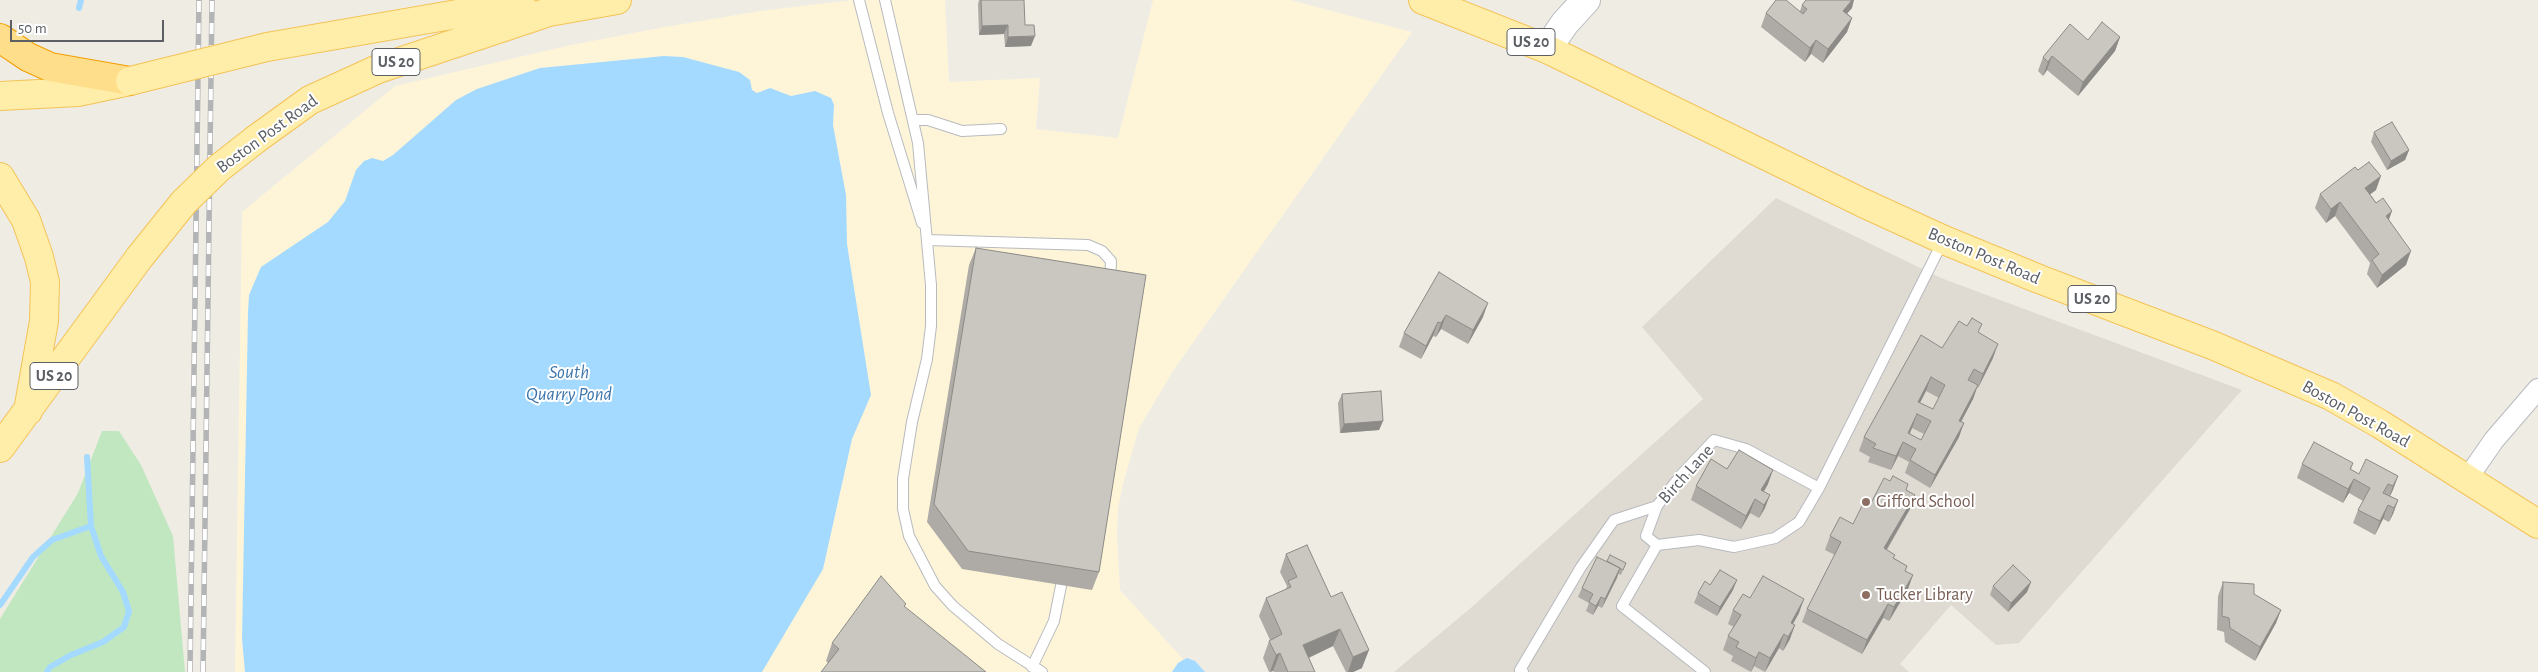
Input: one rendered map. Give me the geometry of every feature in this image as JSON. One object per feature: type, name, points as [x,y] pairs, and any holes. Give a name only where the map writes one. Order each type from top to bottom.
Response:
[{"type":"highway","points":[[0,38],[28,57],[50,67],[130,81]]},
{"type":"main road","name":"Boston Post Road","points":[[130,81],[267,47],[443,12],[496,12],[548,4],[614,0]]},
{"type":"main road","name":"Boston Post Road","points":[[1422,0],[1458,6],[1863,203],[1944,240],[2221,348],[2316,389],[2380,424],[2538,524]]},
{"type":"main road","name":"Boston Post Road","points":[[28,411],[139,258],[184,202],[219,168],[256,139],[310,100],[358,76],[548,4]]},
{"type":"main road","name":"US 20","points":[[0,96],[78,92],[130,81]]},
{"type":"main road","points":[[0,178],[26,220],[37,250],[44,282],[44,322],[28,411]]},
{"type":"main road","name":"US 20","points":[[0,448],[28,411]]},
{"type":"street","points":[[1547,49],[1565,23],[1586,0]]},
{"type":"street","points":[[2467,479],[2494,440],[2538,389]]},
{"type":"lane","points":[[859,0],[888,113],[928,240]]},
{"type":"lane","points":[[885,0],[914,120],[928,240],[931,285],[931,326],[927,359],[902,479],[903,509],[909,536],[935,586],[953,606],[998,644],[1042,672]]},
{"type":"lane","points":[[914,120],[928,120],[962,131],[1001,129]]},
{"type":"lane","points":[[928,240],[1088,245],[1102,251],[1110,262],[1112,273],[1109,288]]},
{"type":"lane","points":[[1705,672],[1622,606],[1658,545],[1699,540],[1734,547],[1775,538],[1799,522],[1819,488],[1944,240]]},
{"type":"lane","name":"Birch Lane","points":[[1658,545],[1646,536],[1657,506],[1681,475],[1714,440],[1746,449],[1819,488]]},
{"type":"lane","points":[[1523,672],[1520,670],[1580,567],[1614,520],[1657,506]]},
{"type":"lane","points":[[1032,666],[1054,621],[1066,557]]},
{"type":"shaded area","points":[[853,0],[945,0],[949,82],[1040,78],[1036,129],[1118,138],[1153,0],[1290,0],[1412,32],[1173,371],[1139,428],[1118,509],[1117,534],[1120,590],[1183,659],[1172,672],[235,672],[242,212],[395,86],[571,45],[665,27],[760,11]]},
{"type":"shaded area","name":"Gifford School","points":[[1776,198],[1941,278],[2242,390],[2019,643],[1996,645],[1951,605],[1900,664],[1909,672],[1394,672],[1473,606],[1703,399],[1642,327]]},
{"type":"green space","points":[[102,431],[119,431],[141,465],[173,536],[185,672],[0,672],[0,619],[78,493]]},
{"type":"water","name":"South Quarry Pond","points":[[664,56],[683,57],[739,72],[750,80],[752,90],[757,93],[770,88],[791,96],[815,91],[831,98],[834,105],[833,125],[846,195],[847,244],[871,395],[852,439],[823,569],[762,672],[245,672],[242,639],[248,312],[249,295],[261,267],[328,222],[345,201],[356,170],[364,161],[372,158],[383,161],[393,155],[456,100],[477,89],[540,68]]},
{"type":"water","points":[[1187,658],[1195,661],[1205,672],[1172,672],[1178,663]]},
{"type":"building","points":[[981,0],[1024,0],[1025,25],[1034,25],[1035,36],[1008,37],[1008,25],[982,26]]},
{"type":"building","points":[[1776,0],[1786,0],[1803,14],[1807,9],[1802,5],[1806,0],[1852,0],[1843,11],[1852,18],[1828,49],[1816,40],[1810,48],[1766,13]]},
{"type":"building","points":[[2102,22],[2120,37],[2083,82],[2052,56],[2048,62],[2043,57],[2070,24],[2088,40]]},
{"type":"building","points":[[2392,122],[2409,150],[2391,161],[2374,132]]},
{"type":"building","points":[[2369,162],[2381,176],[2365,188],[2376,203],[2383,198],[2392,211],[2386,216],[2411,251],[2382,275],[2372,260],[2379,254],[2340,202],[2331,209],[2320,194],[2355,167],[2358,170]]},
{"type":"building","points":[[976,248],[1146,275],[1099,572],[968,551],[934,504]]},
{"type":"building","points":[[1439,272],[1488,303],[1473,330],[1446,315],[1441,323],[1438,322],[1426,346],[1404,333]]},
{"type":"building","points":[[1972,318],[1982,324],[1978,332],[1998,344],[1983,374],[1974,369],[1968,380],[1978,385],[1959,421],[1964,423],[1935,475],[1910,460],[1916,449],[1903,442],[1896,456],[1873,448],[1876,444],[1864,437],[1921,335],[1942,348],[1959,321],[1967,326]],"holes":[[[1931,377],[1945,385],[1933,409],[1918,402]],[[1917,414],[1931,421],[1921,440],[1908,433]]]},
{"type":"building","points":[[1381,391],[1383,421],[1344,424],[1342,394]]},
{"type":"building","points":[[2314,442],[2353,463],[2350,469],[2359,474],[2366,459],[2398,476],[2393,486],[2388,484],[2383,493],[2398,500],[2394,508],[2388,505],[2380,521],[2358,510],[2370,488],[2354,479],[2348,489],[2302,464]]},
{"type":"building","points":[[1739,450],[1773,470],[1761,490],[1770,495],[1764,505],[1755,499],[1746,516],[1696,486],[1711,459],[1727,469]]},
{"type":"building","points":[[1893,476],[1908,484],[1906,490],[1915,495],[1884,548],[1895,555],[1893,558],[1907,566],[1905,571],[1913,575],[1894,607],[1888,604],[1867,640],[1807,609],[1841,542],[1830,536],[1840,517],[1853,524],[1865,500],[1871,503],[1884,478],[1890,481]]},
{"type":"building","points":[[1307,545],[1331,597],[1342,592],[1369,650],[1353,657],[1340,629],[1303,645],[1315,672],[1288,672],[1280,653],[1276,655],[1269,641],[1282,634],[1266,598],[1291,587],[1288,581],[1297,577],[1286,554]]},
{"type":"building","points":[[1610,555],[1626,563],[1623,570],[1607,561]]},
{"type":"building","points":[[1597,557],[1620,568],[1605,599],[1601,597],[1596,606],[1589,602],[1593,594],[1582,588]]},
{"type":"building","points":[[2013,565],[2031,582],[2011,603],[1993,586]]},
{"type":"building","points":[[1720,570],[1737,580],[1720,607],[1698,593],[1705,581],[1710,585]]},
{"type":"building","points":[[881,576],[906,604],[904,606],[986,672],[821,672],[839,649],[832,643]]},
{"type":"building","points":[[1763,576],[1804,599],[1791,623],[1795,625],[1788,637],[1784,634],[1770,658],[1759,652],[1756,658],[1736,647],[1739,642],[1728,636],[1741,615],[1733,610],[1743,594],[1750,598]]},
{"type":"building","points":[[2223,582],[2254,584],[2254,594],[2281,610],[2260,647],[2230,628],[2229,618],[2222,616]]},
{"type":"waterway","points":[[79,8],[81,0]]},
{"type":"waterway","points":[[47,672],[50,667],[71,655],[103,642],[124,627],[129,611],[123,592],[101,556],[91,526],[87,457]]},
{"type":"waterway","points":[[0,605],[33,557],[52,540],[91,526]]},
{"type":"railway","points":[[190,672],[199,0]]},
{"type":"railway","points":[[203,672],[212,0]]},
{"type":"place","name":"Gifford School","points":[[1866,502]]},
{"type":"place","name":"Tucker Library","points":[[1866,595]]}]
